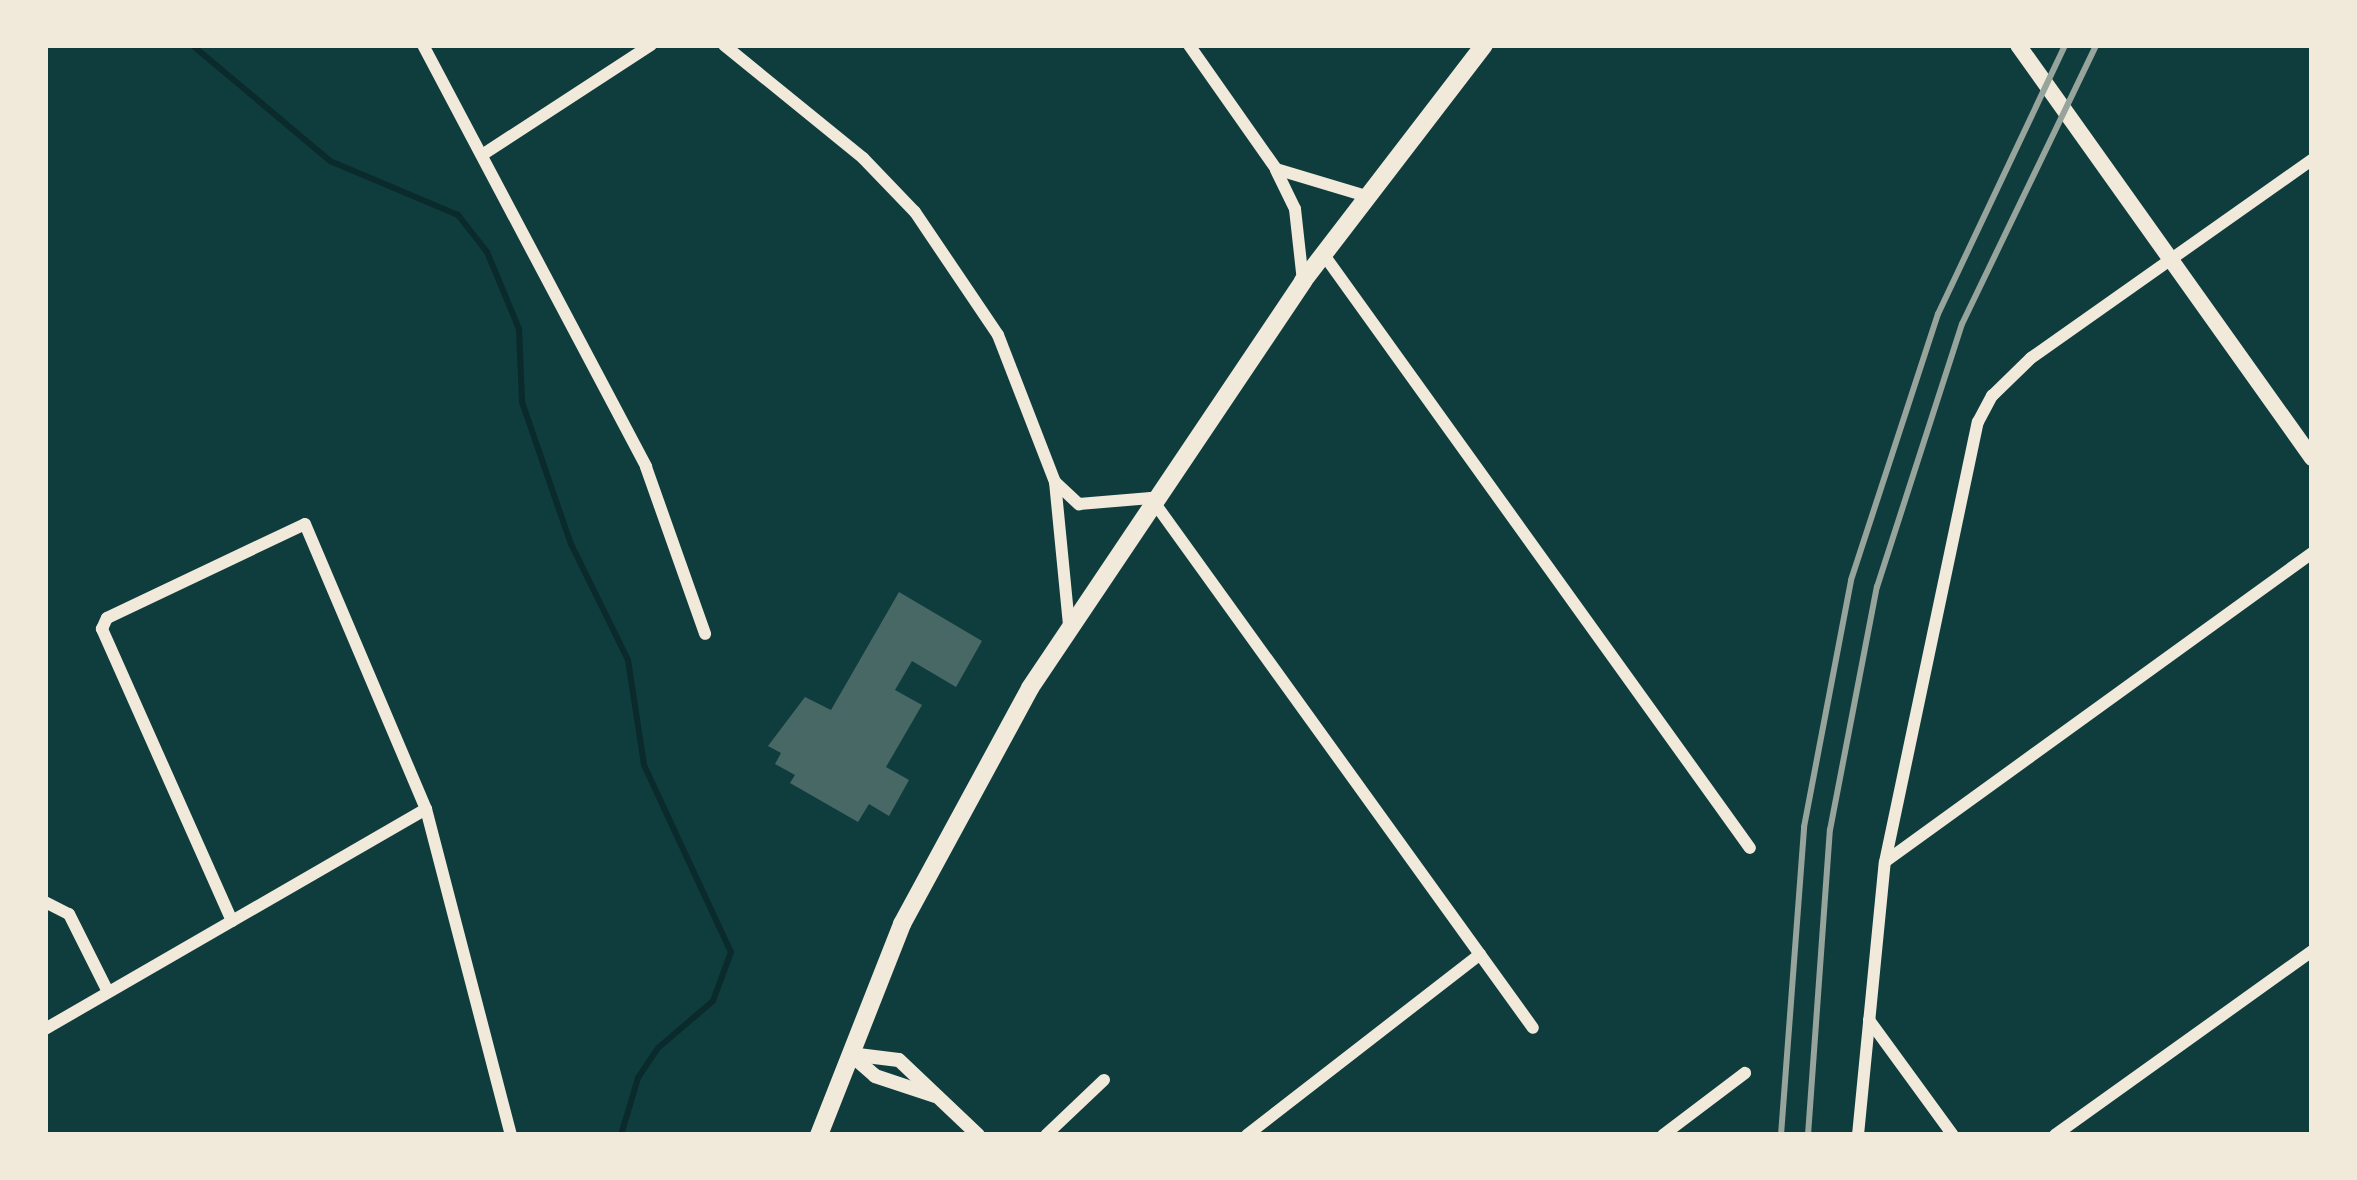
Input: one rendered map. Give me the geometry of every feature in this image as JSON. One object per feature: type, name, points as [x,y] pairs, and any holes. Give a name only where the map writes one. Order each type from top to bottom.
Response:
[{"type":"main road","points":[[819,1135],[902,924],[961,807],[1070,626],[1151,497],[1304,281],[1484,45]]},
{"type":"main road","points":[[2018,45],[2312,458]]},
{"type":"street","points":[[423,45],[646,467],[706,634]]},
{"type":"street","points":[[482,155],[652,45]]},
{"type":"street","points":[[724,45],[863,158],[914,212],[998,334],[1055,482],[1070,626]]},
{"type":"street","points":[[1189,45],[1276,169],[1295,209],[1304,281]]},
{"type":"street","points":[[1858,1135],[1886,862],[1978,422],[2011,374],[2312,160]]},
{"type":"street","points":[[1276,169],[1366,196]]},
{"type":"street","points":[[1324,254],[1750,848]]},
{"type":"street","points":[[1055,482],[1079,504],[1151,497],[1533,1028]]},
{"type":"street","points":[[232,921],[128,700],[102,628],[107,618],[305,524],[426,809],[511,1135]]},
{"type":"street","points":[[1886,862],[2312,553]]},
{"type":"street","points":[[45,1029],[426,809]]},
{"type":"street","points":[[45,902],[70,914],[108,992]]},
{"type":"street","points":[[2055,1135],[2312,951]]},
{"type":"street","points":[[1247,1135],[1480,954]]},
{"type":"street","points":[[1868,1018],[1953,1135]]},
{"type":"street","points":[[850,1054],[889,1083],[941,1098]]},
{"type":"street","points":[[850,1054],[899,1060],[978,1135]]},
{"type":"street","points":[[1663,1135],[1745,1072]]},
{"type":"street","points":[[1046,1135],[1104,1080]]},
{"type":"building","points":[[899,592],[982,641],[956,687],[912,661],[895,690],[922,705],[886,767],[909,780],[889,816],[869,804],[858,822],[790,783],[795,775],[775,764],[781,753],[768,746],[805,697],[831,710]]},
{"type":"waterway","points":[[192,45],[330,161],[458,215],[487,252],[519,329],[522,402],[571,544],[628,660],[644,765],[731,952],[713,1001],[658,1048],[638,1078],[621,1135]]},
{"type":"railway","points":[[1781,1135],[1804,827],[1851,580],[1938,314],[2065,45]]},
{"type":"railway","points":[[1808,1135],[1830,830],[1877,587],[1962,324],[2096,45]]}]
